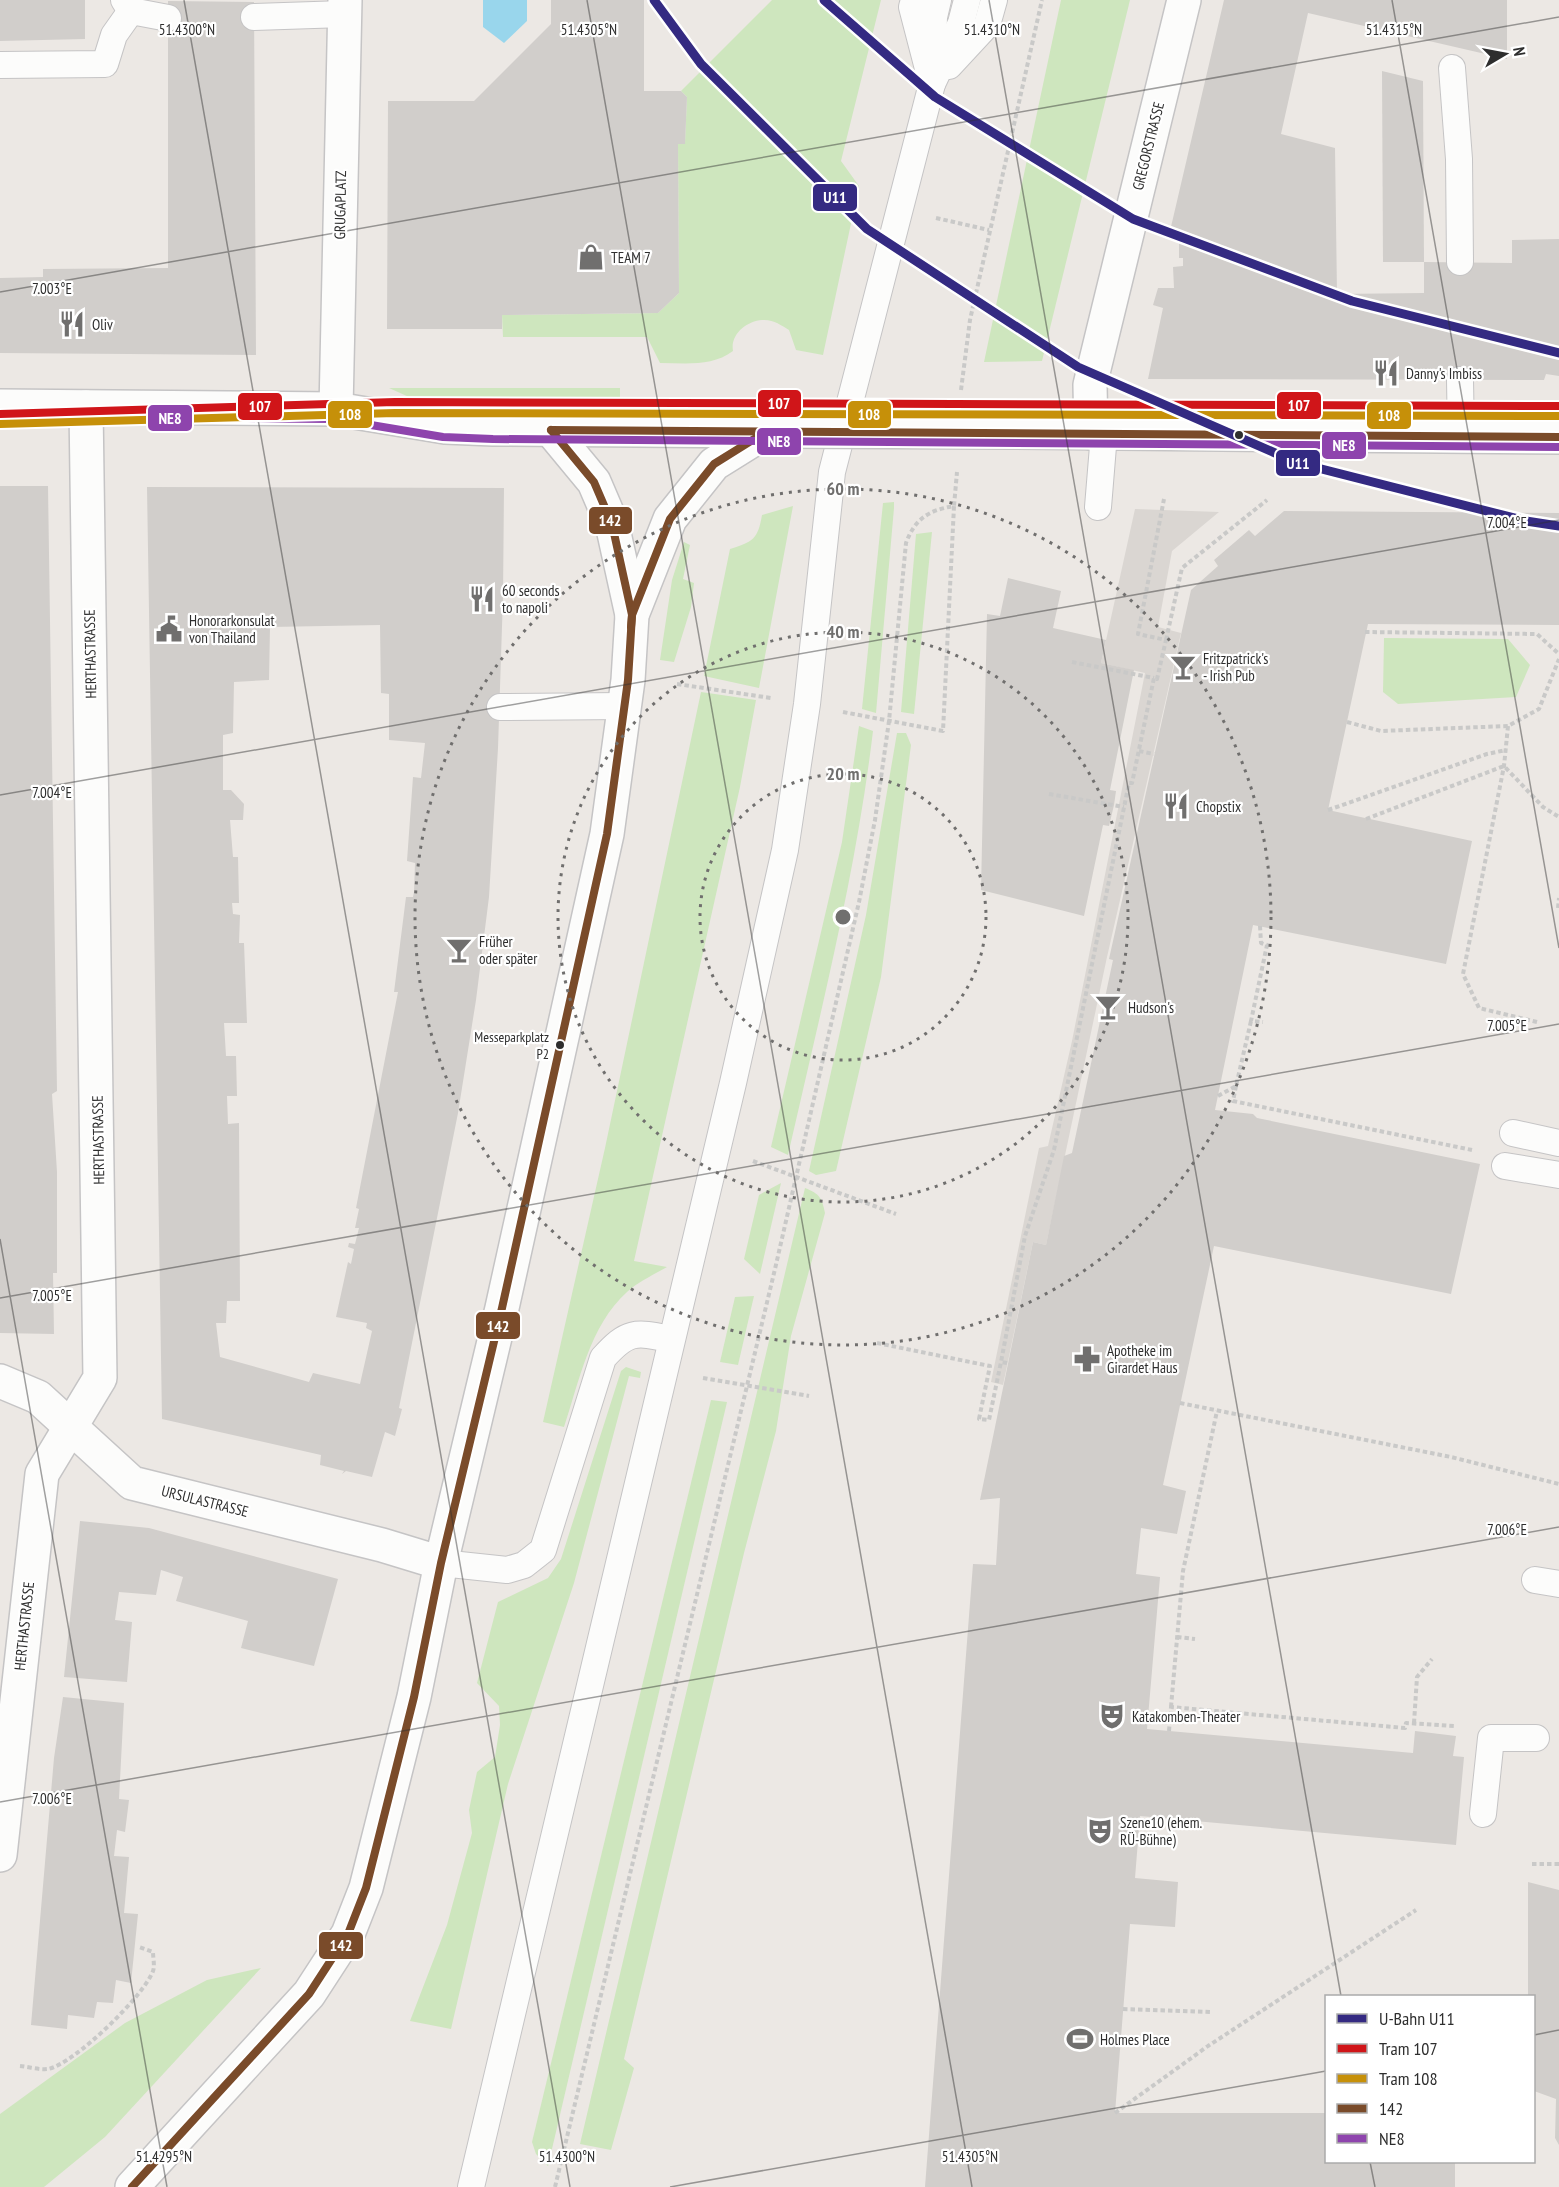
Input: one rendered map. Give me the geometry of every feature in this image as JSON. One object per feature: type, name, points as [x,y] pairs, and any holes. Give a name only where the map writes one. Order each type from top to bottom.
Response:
[{"type":"street","name":"GREGORSTRASSE","points":[[1098,434],[1090,386],[1184,0]]},
{"type":"street","name":"GRUGAPLATZ","points":[[336,409],[345,7]]},
{"type":"street","points":[[0,406],[336,409],[444,427],[550,430],[1559,437]]},
{"type":"street","name":"HERTHASTRASSE","points":[[0,1855],[42,1474],[73,1427],[100,1378],[96,923],[86,406]]},
{"type":"street","points":[[550,430],[594,482],[612,524],[632,615]]},
{"type":"street","points":[[132,2187],[309,1995],[348,1934],[366,1888],[379,1847],[414,1697],[441,1563],[572,996],[606,834],[624,706],[632,615],[670,519],[714,464],[773,431]]},
{"type":"street","name":"URSULASTRASSE","points":[[0,1381],[38,1397],[132,1483],[382,1545],[441,1563]]},
{"type":"lane","points":[[914,0],[912,7],[932,84]]},
{"type":"lane","points":[[932,84],[934,17],[938,0]]},
{"type":"lane","points":[[471,2187],[717,1148],[785,849],[807,704],[832,472],[932,84],[961,23],[967,0]]},
{"type":"lane","points":[[932,84],[987,25],[994,0]]},
{"type":"lane","points":[[0,65],[105,64],[114,35],[128,5],[168,18]]},
{"type":"lane","points":[[254,18],[345,7]]},
{"type":"lane","points":[[1452,68],[1459,159],[1460,262]]},
{"type":"lane","points":[[1460,380],[1461,436]]},
{"type":"lane","points":[[1098,434],[1098,507]]},
{"type":"lane","points":[[500,707],[624,706]]},
{"type":"lane","points":[[1513,1133],[1559,1143]]},
{"type":"lane","points":[[1505,1166],[1559,1176]]},
{"type":"lane","points":[[441,1563],[507,1570],[524,1565],[543,1550],[603,1358],[618,1341],[638,1333],[671,1339]]},
{"type":"lane","points":[[1483,1814],[1491,1738],[1536,1738]]},
{"type":"path","points":[[961,393],[963,359],[989,230],[1042,0]]},
{"type":"path","points":[[900,211],[989,230]]},
{"type":"path","points":[[807,704],[943,731],[957,461]]},
{"type":"path","points":[[1164,499],[1138,634],[1166,640]]},
{"type":"path","points":[[1072,662],[1157,679],[1182,568],[1268,500]]},
{"type":"path","points":[[555,2187],[747,1387],[861,891],[875,820],[889,722],[906,543],[910,531],[921,518],[934,510],[954,506]]},
{"type":"path","points":[[1365,632],[1537,634],[1559,654]]},
{"type":"path","points":[[1347,722],[1381,731],[1508,726],[1539,709],[1559,659]]},
{"type":"path","points":[[877,1343],[990,1366],[979,1419],[989,1420],[1025,1236],[1054,1150],[1124,807],[1139,751],[1154,678]]},
{"type":"path","points":[[677,684],[764,697]]},
{"type":"path","points":[[1508,726],[1504,766],[1463,974],[1479,1008],[1537,1022]]},
{"type":"path","points":[[1328,810],[1487,754],[1506,750]]},
{"type":"path","points":[[1139,751],[1154,754]]},
{"type":"path","points":[[1504,766],[1543,807],[1559,817]]},
{"type":"path","points":[[1365,819],[1504,766]]},
{"type":"path","points":[[1049,794],[1124,807]]},
{"type":"path","points":[[1558,908],[1559,898]]},
{"type":"path","points":[[1260,926],[1261,943],[1267,945],[1233,1101],[1473,1150]]},
{"type":"path","points":[[1251,1021],[1263,1022]]},
{"type":"path","points":[[1218,1096],[1236,1086]]},
{"type":"path","points":[[717,1148],[896,1214]]},
{"type":"path","points":[[1001,1362],[1007,1363]]},
{"type":"path","points":[[747,1387],[809,1396]]},
{"type":"path","points":[[1180,1403],[1451,1457],[1559,1484]]},
{"type":"path","points":[[1169,1731],[1183,1571],[1217,1410]]},
{"type":"path","points":[[1177,1637],[1195,1640]]},
{"type":"path","points":[[1414,1723],[1417,1677],[1432,1659]]},
{"type":"path","points":[[1171,1707],[1405,1728],[1406,1723],[1462,1727]]},
{"type":"path","points":[[1532,1864],[1559,1864]]},
{"type":"path","points":[[1115,2113],[1208,2046],[1416,1910]]},
{"type":"path","points":[[20,2067],[47,2069],[65,2062],[105,2029],[139,1992],[154,1970],[153,1952],[139,1947]]},
{"type":"path","points":[[1123,2009],[1211,2012]]},
{"type":"green space","points":[[772,0],[881,0],[841,161],[859,186],[823,355],[796,350],[789,330],[770,320],[756,321],[745,326],[734,339],[733,351],[725,356],[698,363],[660,363],[647,337],[503,337],[502,315],[658,313],[679,293],[678,144],[685,143],[687,97],[681,91]]},
{"type":"green space","points":[[1061,0],[1130,0],[1042,361],[984,362]]},
{"type":"green space","points":[[389,388],[620,388],[620,398],[427,399],[409,397]]},
{"type":"green space","points":[[894,502],[876,713],[862,709],[883,503]]},
{"type":"green space","points":[[793,506],[759,688],[704,676],[730,549],[753,538],[759,529],[762,515]]},
{"type":"green space","points":[[932,532],[914,714],[901,712],[916,534]]},
{"type":"green space","points":[[684,542],[690,545],[683,579],[694,583],[691,607],[674,662],[660,660],[672,580]]},
{"type":"green space","points":[[1384,638],[1508,639],[1530,665],[1516,697],[1398,704],[1383,692]]},
{"type":"green space","points":[[701,692],[756,700],[740,787],[634,1261],[667,1267],[627,1292],[614,1305],[587,1355],[564,1427],[543,1422],[605,1148]]},
{"type":"green space","points":[[859,726],[873,731],[866,784],[836,944],[788,1155],[771,1147],[842,842]]},
{"type":"green space","points":[[897,733],[906,733],[911,745],[881,977],[836,1171],[816,1175],[809,1171],[866,915]]},
{"type":"green space","points":[[781,1183],[760,1274],[744,1259],[759,1195]]},
{"type":"green space","points":[[805,1188],[819,1197],[825,1213],[791,1336],[776,1431],[744,1553],[624,2059],[634,2068],[611,2150],[580,2144]]},
{"type":"green space","points":[[754,1296],[738,1365],[720,1362],[735,1297]]},
{"type":"green space","points":[[626,1367],[641,1372],[640,1378],[629,1376],[574,1583],[508,1784],[451,2029],[410,2021],[447,1925],[472,1833],[469,1810],[477,1772],[495,1757],[500,1725],[499,1706],[477,1683],[498,1602],[548,1578],[561,1559],[621,1371]]},
{"type":"green space","points":[[711,1400],[727,1402],[548,2166],[536,2154],[532,2142]]},
{"type":"green space","points":[[261,1968],[105,2137],[44,2187],[0,2187],[0,2114],[125,2023],[207,1980]]},
{"type":"shaded area","points":[[1135,509],[1219,512],[1172,551],[1158,627],[1181,633],[1107,957],[1046,1245],[1033,1242],[1003,1385],[991,1382],[1039,1148],[1048,1146],[1072,1041],[1145,673],[1101,663]]},
{"type":"water","points":[[483,0],[527,0],[527,21],[504,43],[483,27]]},
{"type":"building","points":[[0,0],[85,0],[85,39],[0,41]]},
{"type":"building","points":[[551,0],[644,0],[644,91],[681,91],[687,97],[685,144],[678,144],[679,293],[658,313],[502,315],[502,329],[387,329],[388,101],[474,101],[551,24]]},
{"type":"building","points":[[1224,0],[1507,0],[1507,59],[1308,13],[1281,134],[1335,148],[1337,294],[1424,293],[1424,262],[1512,263],[1512,240],[1559,239],[1559,376],[1546,374],[1544,380],[1148,379],[1163,308],[1153,305],[1158,288],[1174,288],[1173,267],[1183,266],[1183,258],[1179,258],[1179,243],[1183,243],[1183,234],[1170,231]]},
{"type":"building","points":[[168,1],[254,2],[256,355],[0,353],[0,278],[43,277],[43,269],[168,268]]},
{"type":"building","points":[[1382,71],[1423,81],[1424,262],[1383,262]]},
{"type":"building","points":[[0,486],[48,486],[57,1091],[52,1094],[57,1172],[57,1273],[53,1273],[54,1334],[0,1333]]},
{"type":"building","points":[[147,487],[504,488],[498,748],[489,897],[458,1113],[395,1436],[385,1432],[372,1477],[346,1471],[342,1474],[344,1471],[320,1465],[321,1455],[162,1419]],"holes":[[[380,625],[381,693],[389,694],[389,740],[425,743],[421,778],[413,777],[407,861],[415,863],[414,892],[413,897],[406,897],[394,992],[398,992],[356,1208],[359,1209],[355,1228],[359,1228],[355,1244],[349,1243],[348,1247],[354,1249],[351,1264],[348,1262],[336,1317],[367,1323],[366,1328],[372,1331],[360,1384],[313,1373],[309,1382],[220,1357],[216,1323],[226,1323],[227,1301],[240,1301],[239,1123],[228,1124],[227,1096],[237,1096],[236,1056],[226,1056],[224,1023],[247,1023],[244,943],[239,943],[240,915],[233,914],[232,903],[239,903],[238,857],[233,857],[230,820],[243,820],[244,804],[231,790],[223,790],[223,735],[233,733],[234,682],[269,680],[270,627]]]},
{"type":"building","points":[[1284,511],[1559,513],[1559,625],[1368,624],[1328,810],[1472,841],[1446,964],[1253,925],[1215,1110],[1253,1114],[1257,1118],[1480,1164],[1451,1294],[1214,1246],[1163,1485],[1186,1491],[1177,1534],[1141,1528],[1136,1574],[1160,1577],[1147,1729],[1413,1753],[1415,1731],[1456,1736],[1453,1756],[1464,1757],[1456,1845],[1140,1816],[1135,1878],[1178,1882],[1175,1927],[1130,1924],[1115,2113],[1325,2113],[1325,2163],[1455,2163],[1455,2187],[925,2187],[973,1564],[996,1565],[1000,1498],[980,1500],[1033,1242],[1046,1245],[1064,1156],[1072,1153],[1113,960],[1109,959],[1191,590],[1218,566],[1214,560],[1249,530],[1255,536]]},
{"type":"building","points":[[1008,578],[1061,591],[1053,628],[1106,640],[1101,663],[1134,670],[1110,790],[1116,791],[1114,805],[1109,826],[1103,825],[1084,916],[981,890],[987,614],[1000,616]]},
{"type":"building","points":[[80,1521],[149,1528],[338,1579],[314,1666],[241,1648],[248,1621],[176,1601],[183,1577],[161,1570],[156,1595],[119,1592],[115,1620],[132,1622],[127,1682],[64,1677]]},
{"type":"building","points":[[63,1697],[124,1703],[119,1799],[129,1800],[125,1832],[117,1830],[114,1856],[129,1857],[124,1913],[138,1914],[131,1983],[116,1980],[113,2003],[97,2002],[94,2018],[68,2015],[67,2029],[31,2025],[54,1758]]},
{"type":"building","points":[[1528,1882],[1559,1890],[1559,2145],[1555,2138],[1556,2099],[1535,2091],[1535,1995],[1528,1995]]},
{"type":"metro line","name":"U11","points":[[654,0],[701,64],[867,229],[1078,367],[1298,463],[1526,521],[1559,526]]},
{"type":"metro line","name":"U11","points":[[824,0],[935,97],[1133,219],[1352,301],[1559,353]]},
{"type":"tram line","name":"107","points":[[0,414],[395,402],[1559,406]]},
{"type":"tram line","name":"108","points":[[0,424],[395,413],[1559,416]]},
{"type":"transit line","name":"NE8","points":[[0,417],[335,419],[443,437],[493,439],[1559,447]]},
{"type":"transit line","name":"142","points":[[551,430],[594,482],[612,524],[632,615],[631,627]]},
{"type":"transit line","name":"142","points":[[551,430],[1559,437]]},
{"type":"transit line","name":"142","points":[[132,2187],[309,1994],[348,1934],[366,1888],[414,1697],[441,1563],[502,1308],[607,834],[628,680],[632,615],[670,519],[714,464],[767,431]]},
{"type":"place","name":"TEAM 7","points":[[591,257]]},
{"type":"place","name":"Oliv","points":[[72,324]]},
{"type":"place","name":"Danny's Imbiss","points":[[1386,373]]},
{"type":"place","name":"60 seconds to napoli","points":[[482,599]]},
{"type":"place","name":"Honorarkonsulat von Thailand","points":[[169,629]]},
{"type":"place","name":"Fritzpatrick's - Irish Pub","points":[[1183,667]]},
{"type":"place","name":"Chopstix","points":[[1176,806]]},
{"type":"place","name":"Früher oder später","points":[[459,950]]},
{"type":"place","name":"Hudson's","points":[[1108,1007]]},
{"type":"place","name":"Messeparkplatz P2","points":[[560,1045]]},
{"type":"place","name":"Apotheke im Girardet Haus","points":[[1087,1359]]},
{"type":"place","name":"Katakomben-Theater","points":[[1112,1716]]},
{"type":"place","name":"Szene10 (ehem. RÜ-Bühne)","points":[[1100,1831]]},
{"type":"place","name":"Holmes Place","points":[[1080,2039]]}]
